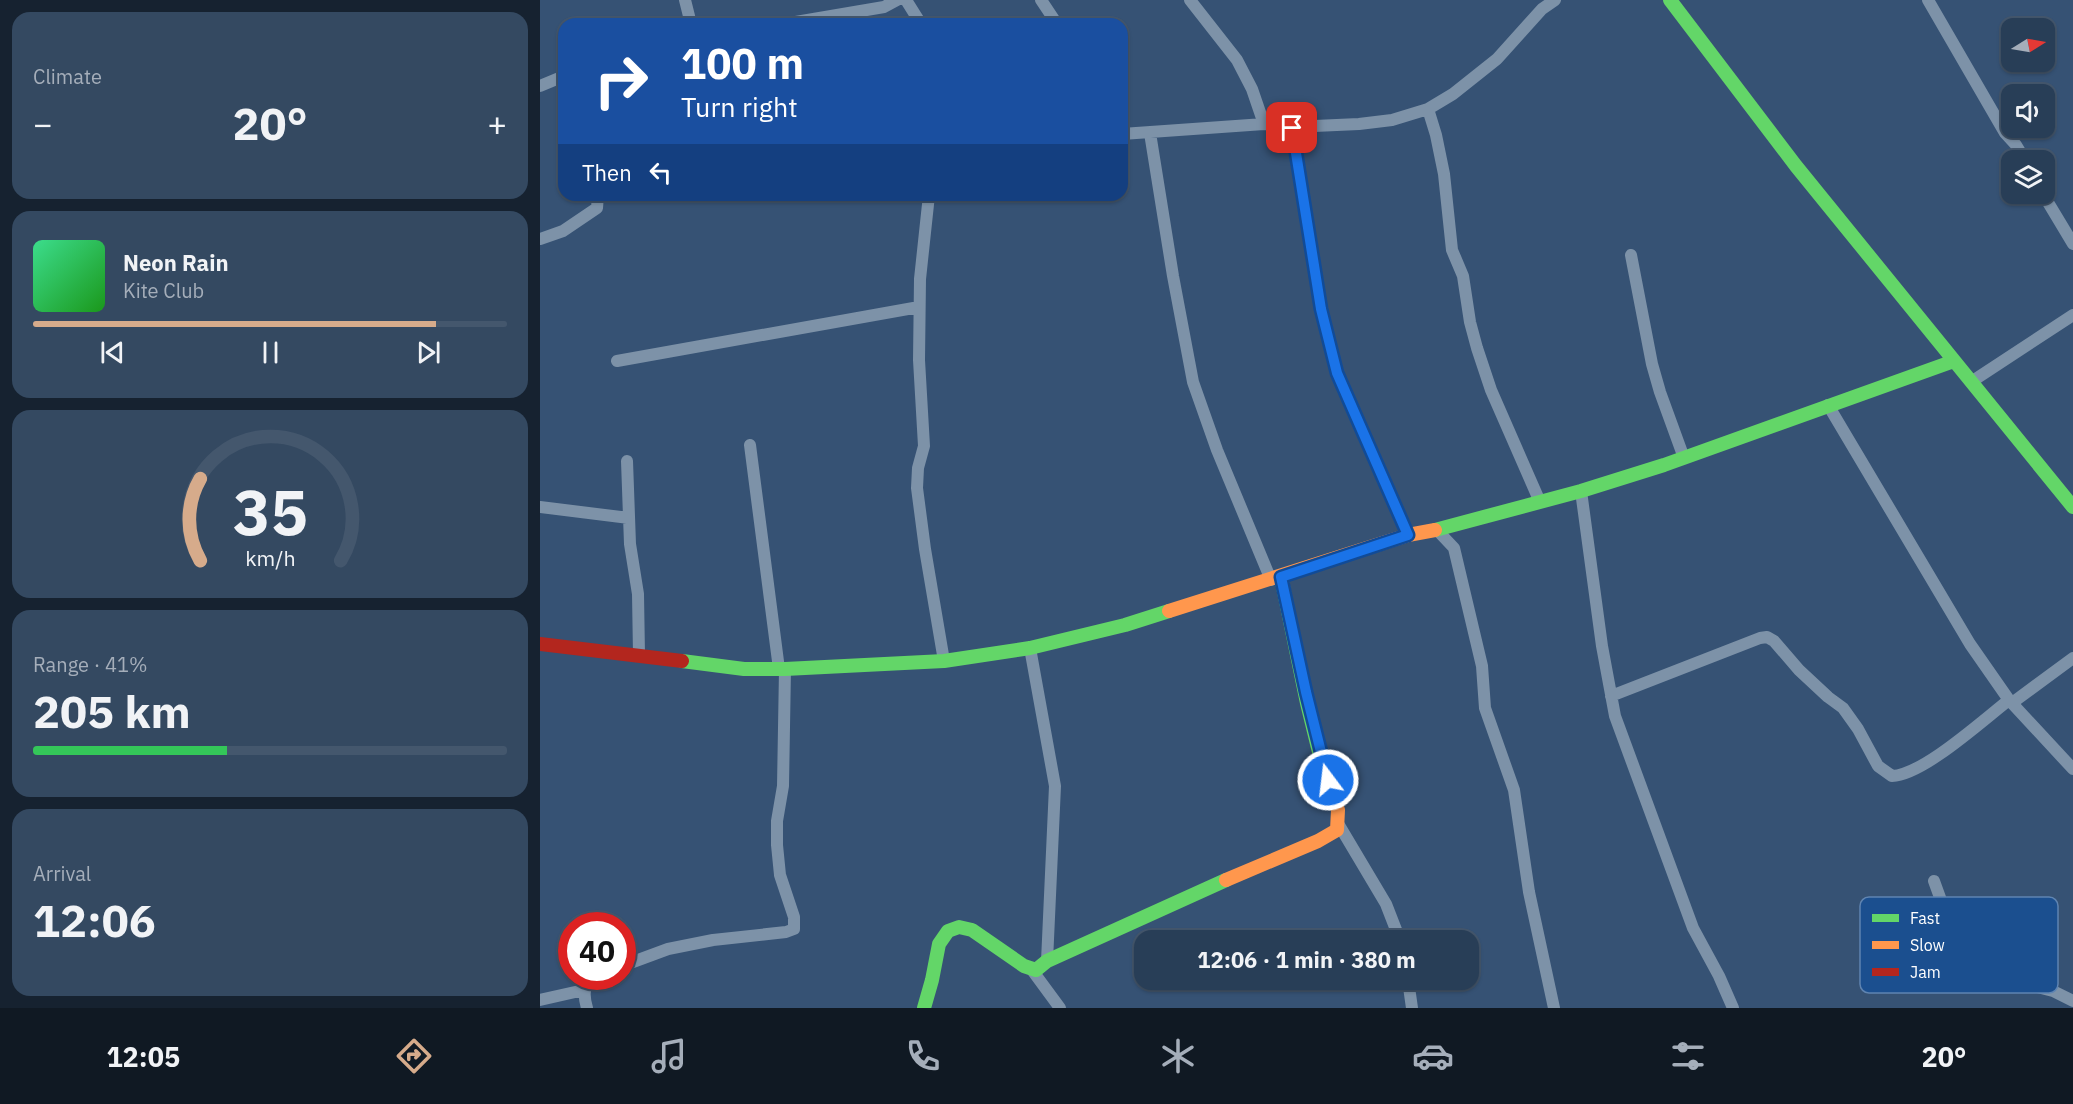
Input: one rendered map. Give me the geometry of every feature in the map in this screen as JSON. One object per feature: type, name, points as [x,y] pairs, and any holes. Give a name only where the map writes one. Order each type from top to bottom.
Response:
[{"type":"street","points":[[685,0],[690,18]]},
{"type":"street","points":[[819,18],[884,7],[897,0]]},
{"type":"street","points":[[906,0],[917,18]]},
{"type":"street","points":[[1041,0],[1053,18]]},
{"type":"street","points":[[1190,0],[1237,60],[1252,89],[1264,124]]},
{"type":"street","points":[[1128,133],[1264,124],[1292,128],[1392,120],[1428,109],[1453,94],[1497,59],[1542,9],[1555,0]]},
{"type":"street","points":[[1670,0],[1796,166],[2073,507]]},
{"type":"street","points":[[1928,0],[2005,133],[2019,150]]},
{"type":"street","points":[[540,86],[558,78]]},
{"type":"street","points":[[1428,109],[1444,174],[1452,250],[1463,276],[1470,322],[1477,348],[1491,390],[1540,502]]},
{"type":"street","points":[[1292,128],[1321,309],[1337,373],[1408,535]]},
{"type":"street","points":[[1150,133],[1193,382],[1217,450],[1276,579],[1323,765],[1335,802],[1339,825],[1386,904],[1396,930]]},
{"type":"street","points":[[540,239],[563,231],[597,208],[598,201]]},
{"type":"street","points":[[928,201],[919,307],[919,360],[924,446],[918,468],[917,488],[944,661]]},
{"type":"street","points":[[2049,204],[2073,244]]},
{"type":"street","points":[[1630,255],[1652,364],[1684,458]]},
{"type":"street","points":[[617,362],[919,307]]},
{"type":"street","points":[[1971,382],[2073,315]]},
{"type":"street","points":[[540,644],[744,669],[944,661],[1030,648],[1125,625],[1276,579],[1408,535],[1437,530],[1581,491],[1684,458],[1954,361]]},
{"type":"street","points":[[1828,405],[1947,606],[2011,701],[2073,769]]},
{"type":"street","points":[[636,961],[668,949],[702,942],[786,932],[794,928],[794,917],[780,875],[777,845],[777,821],[783,786],[782,669],[750,445]]},
{"type":"street","points":[[627,461],[630,544],[638,594],[639,655]]},
{"type":"street","points":[[1581,491],[1615,716],[1693,928],[1734,1008]]},
{"type":"street","points":[[540,507],[629,518]]},
{"type":"street","points":[[1454,548],[1463,523]]},
{"type":"street","points":[[1437,530],[1454,548],[1480,657],[1485,689],[1485,708],[1514,790],[1529,892],[1554,1008]]},
{"type":"street","points":[[1611,696],[1767,637],[1774,641],[1828,697],[1843,708],[1858,729],[1878,766],[1892,776],[1905,773],[1926,763],[2073,658]]},
{"type":"street","points":[[1030,648],[1055,786],[1047,961]]},
{"type":"street","points":[[1032,970],[1172,903],[1318,842],[1337,830],[1339,825]]},
{"type":"street","points":[[1934,881],[1940,897]]},
{"type":"street","points":[[924,1008],[932,979],[936,951],[945,934],[962,926],[985,937],[1008,956],[1032,970],[1060,1008]]},
{"type":"street","points":[[540,1000],[584,990],[587,1008]]},
{"type":"street","points":[[1409,990],[1412,1008]]},
{"type":"street","points":[[2055,993],[2073,1001]]},
{"type":"traffic: fast","points":[[1670,0],[1796,166],[2073,507]]},
{"type":"traffic: fast","points":[[1435,530],[1581,491],[1664,465],[1954,361]]},
{"type":"traffic: fast","points":[[1281,577],[1321,760]]},
{"type":"traffic: fast","points":[[682,661],[744,669],[944,661],[1030,648],[1125,625],[1169,611]]},
{"type":"traffic: fast","points":[[924,1008],[939,944],[948,931],[959,927],[972,930],[1024,966],[1036,970],[1047,961],[1226,880]]},
{"type":"traffic: slow","points":[[1169,611],[1408,535],[1435,530]]},
{"type":"traffic: slow","points":[[1226,880],[1318,841],[1337,830],[1338,810],[1321,760]]},
{"type":"traffic: jam","points":[[540,644],[682,661]]},
{"type":"route","points":[[1292,128],[1321,309],[1337,373],[1408,535],[1281,577],[1328,780]]}]
